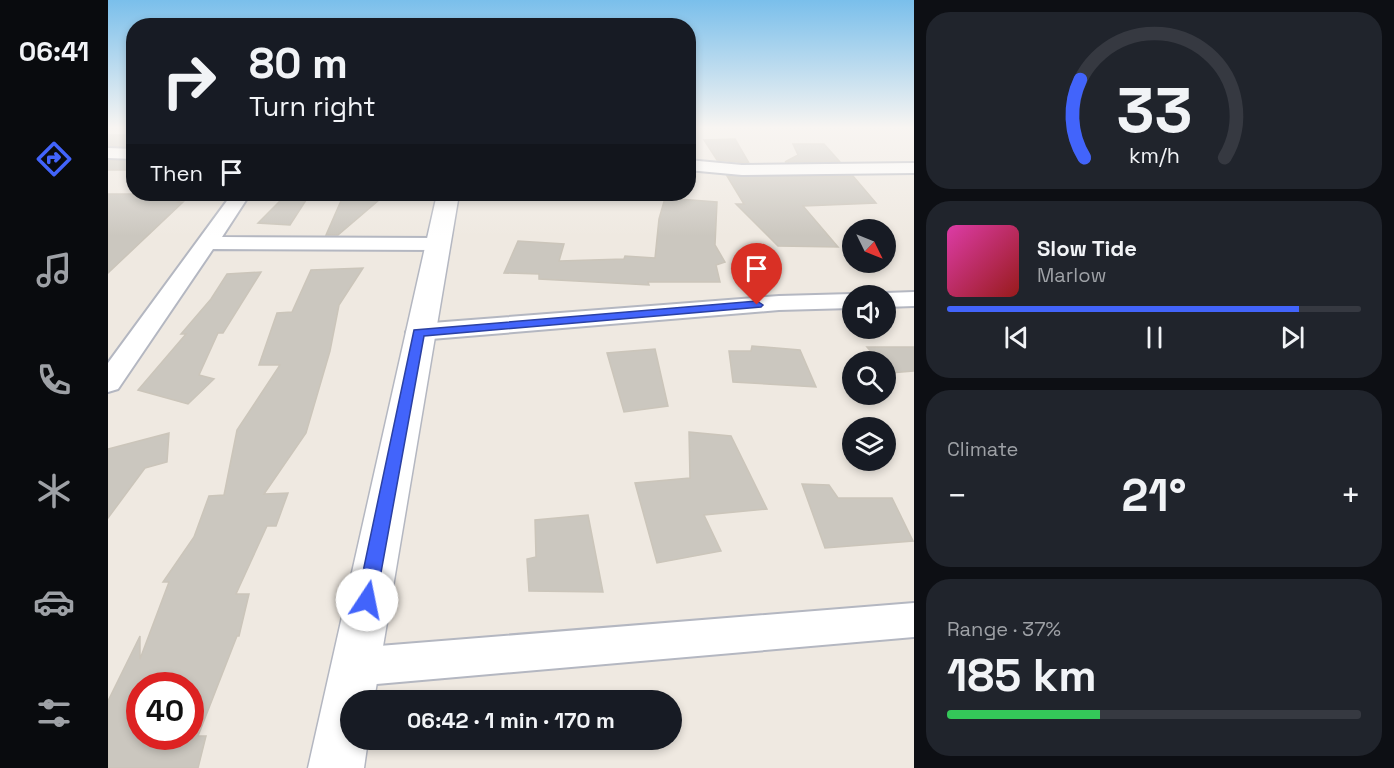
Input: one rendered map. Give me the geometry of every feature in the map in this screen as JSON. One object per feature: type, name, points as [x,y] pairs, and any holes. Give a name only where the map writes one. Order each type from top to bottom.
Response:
[{"type":"street","points":[[696,166],[742,171],[914,168]]},
{"type":"street","points":[[108,383],[237,201]]},
{"type":"street","points":[[336,768],[419,332],[447,201]]},
{"type":"street","points":[[208,243],[438,244]]},
{"type":"street","points":[[896,300],[914,299]]},
{"type":"street","points":[[419,332],[779,303],[842,301]]},
{"type":"street","points":[[354,667],[914,620]]},
{"type":"building","points":[[108,164],[126,164],[126,170],[108,170]]},
{"type":"building","points":[[727,176],[853,176],[876,203],[803,206],[838,247],[778,246],[736,204],[744,204]]},
{"type":"building","points":[[108,194],[126,194],[126,201],[183,202],[108,273]]},
{"type":"building","points":[[280,201],[305,201],[290,225],[258,223]]},
{"type":"building","points":[[341,201],[378,201],[338,235],[326,235]]},
{"type":"building","points":[[664,201],[717,202],[715,245],[725,262],[716,265],[720,282],[648,282],[649,285],[539,279],[539,274],[504,273],[518,241],[564,244],[559,261],[624,259],[625,256],[655,258],[659,219]]},
{"type":"building","points":[[363,268],[339,305],[330,351],[306,433],[264,494],[288,493],[276,526],[267,526],[236,594],[249,594],[239,636],[237,636],[204,721],[204,672],[126,672],[126,750],[202,750],[198,768],[108,768],[108,701],[140,636],[140,659],[169,582],[163,582],[194,537],[209,496],[224,495],[237,430],[280,365],[259,365],[277,313],[292,312],[311,270]]},
{"type":"building","points":[[261,272],[223,333],[218,333],[199,375],[214,379],[188,404],[138,390],[186,334],[181,334],[211,299],[227,274]]},
{"type":"building","points":[[752,346],[800,350],[816,387],[733,382],[729,351],[751,351]]},
{"type":"building","points":[[867,347],[914,347],[914,371],[896,372],[896,351],[870,351]]},
{"type":"building","points":[[655,349],[668,406],[624,412],[607,353]]},
{"type":"building","points":[[689,432],[731,436],[767,509],[704,515],[721,551],[657,563],[635,483],[690,478]]},
{"type":"building","points":[[169,433],[167,462],[145,468],[108,518],[108,449]]},
{"type":"building","points":[[802,484],[829,485],[838,498],[892,498],[913,541],[825,548]]},
{"type":"building","points":[[588,515],[603,592],[529,591],[527,559],[536,557],[535,520]]},
{"type":"route","points":[[367,600],[419,332],[757,305]]}]
